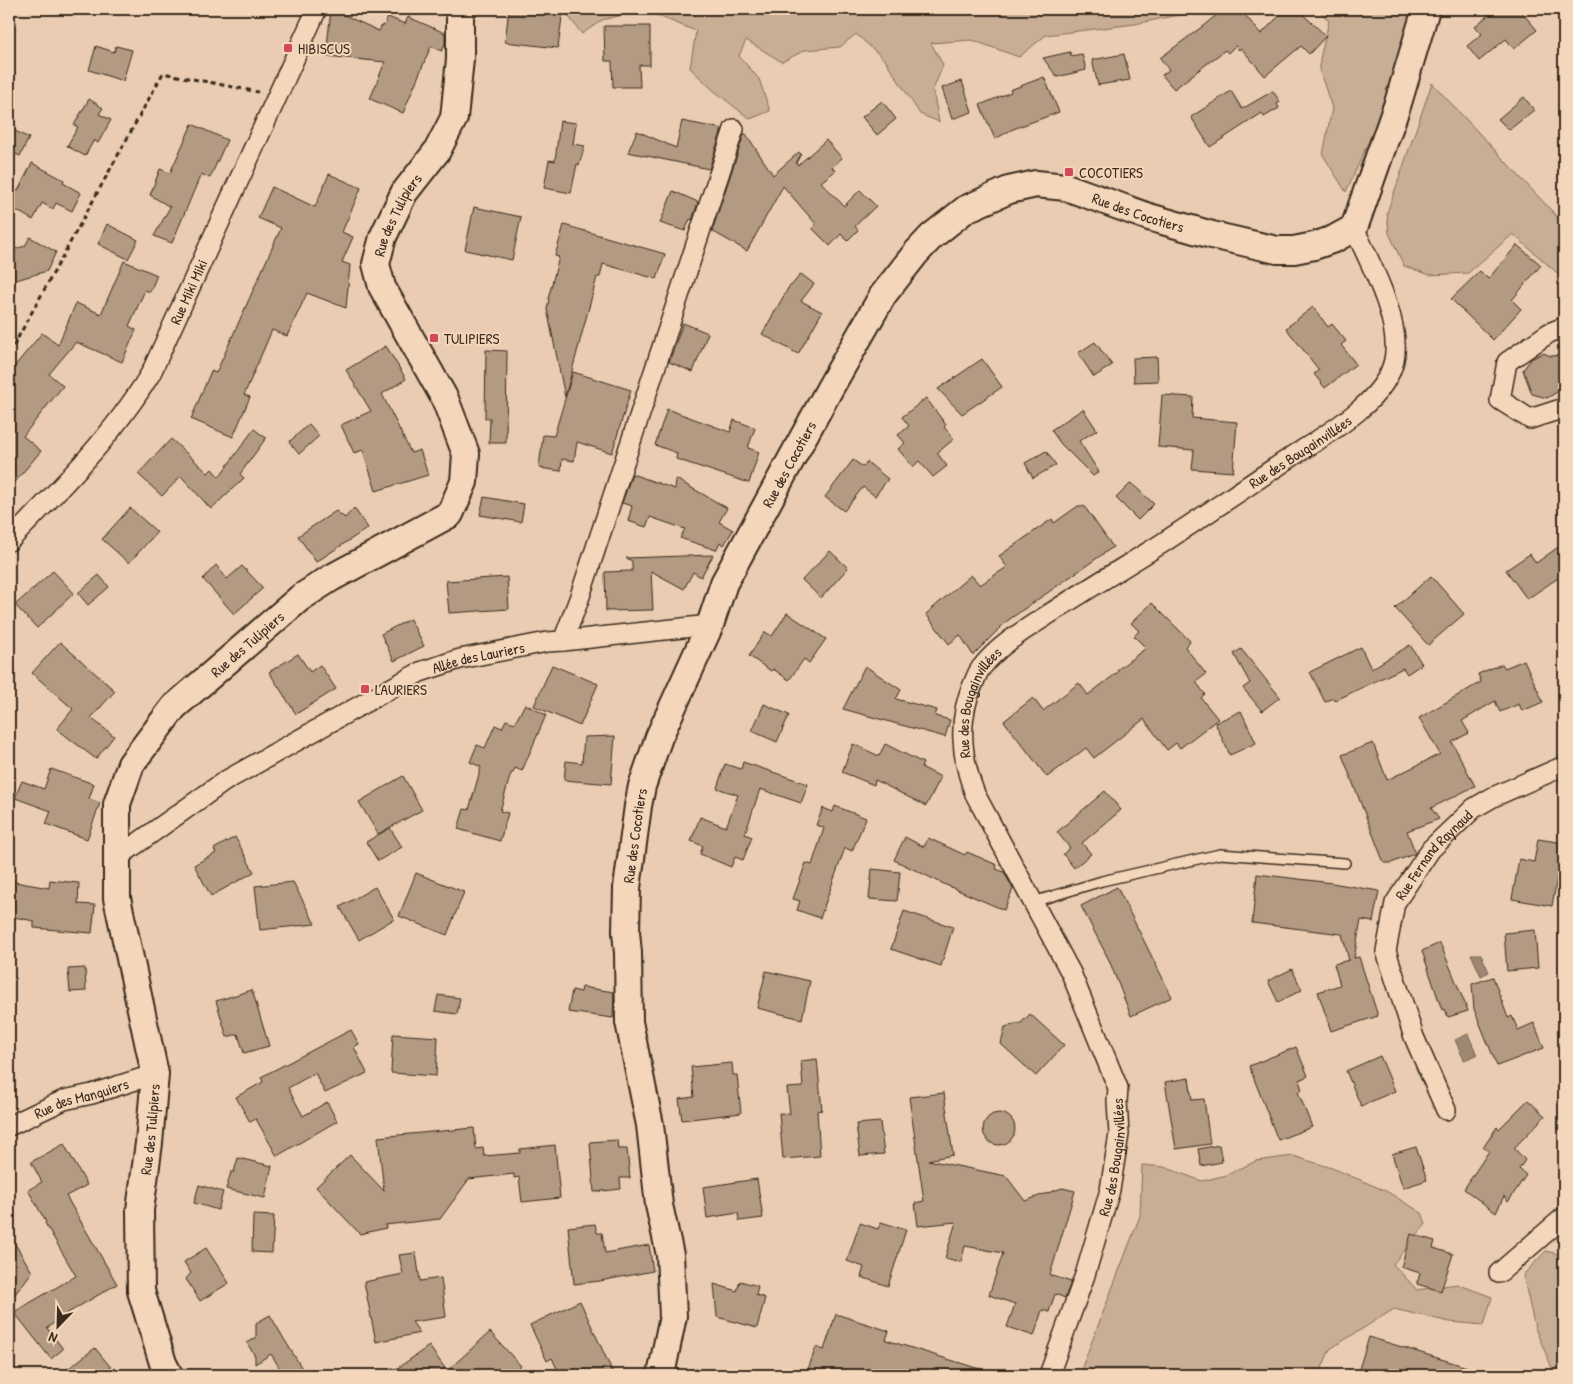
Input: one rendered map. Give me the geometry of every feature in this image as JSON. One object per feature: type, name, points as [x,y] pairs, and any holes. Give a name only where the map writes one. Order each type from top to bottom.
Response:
[{"type":"street","name":"Rue Miki Miki","points":[[9,541],[60,489],[114,427],[134,401],[151,373],[317,9]]},
{"type":"street","name":"Rue des Tulipiers","points":[[169,1375],[163,1363],[140,1291],[140,1210],[149,1143],[155,1074],[117,898],[116,804],[131,764],[174,707],[300,598],[331,578],[450,514],[464,482],[466,454],[445,399],[382,287],[376,264],[382,237],[404,193],[437,151],[454,118],[460,59],[460,9]]},
{"type":"street","points":[[1354,228],[1398,103],[1426,9]]},
{"type":"street","points":[[563,641],[579,599],[734,129]]},
{"type":"street","name":"Rue des Cocotiers","points":[[661,1375],[673,1316],[670,1255],[658,1205],[650,1125],[629,1022],[626,932],[627,888],[642,786],[659,737],[710,624],[724,584],[883,294],[932,236],[966,209],[1015,188],[1036,184],[1066,187],[1149,217],[1212,235],[1277,250],[1294,250],[1314,246],[1334,239],[1354,228]]},
{"type":"street","name":"Rue des Bougainvillées","points":[[1048,1375],[1085,1275],[1110,1190],[1119,1134],[1118,1088],[1071,973],[975,794],[968,777],[963,747],[963,714],[980,669],[999,650],[1023,632],[1343,424],[1378,391],[1392,369],[1395,358],[1394,340],[1387,300],[1354,228]]},
{"type":"street","points":[[1564,327],[1549,333],[1507,362],[1500,400],[1530,419],[1564,408]]},
{"type":"street","name":"Allée des Lauriers","points":[[118,857],[225,780],[420,672],[460,660],[547,642],[710,624]]},
{"type":"street","name":"Rue Fernand Raynaud","points":[[1446,1110],[1414,1038],[1386,951],[1395,903],[1431,850],[1474,808],[1493,797],[1564,766]]},
{"type":"street","name":"Rue des Manguiers","points":[[9,1126],[64,1100],[92,1094],[155,1074]]},
{"type":"street","points":[[1499,1273],[1564,1217]]},
{"type":"lane","points":[[1033,902],[1102,881],[1220,854],[1345,862]]},
{"type":"path","points":[[9,354],[163,73],[277,96]]},
{"type":"shaded area","points":[[563,9],[1196,9],[1193,12],[1135,24],[1046,35],[1019,57],[972,40],[931,43],[943,65],[933,90],[939,122],[920,114],[885,60],[856,34],[840,47],[805,50],[782,62],[746,40],[739,56],[759,79],[770,111],[750,119],[713,90],[690,68],[696,31],[643,10],[602,20],[582,34]]},
{"type":"shaded area","points":[[1317,9],[1414,9],[1385,105],[1346,192],[1323,155],[1332,108],[1320,72],[1320,59],[1329,21]]},
{"type":"shaded area","points":[[1432,83],[1564,224],[1564,279],[1513,234],[1468,273],[1430,275],[1404,266],[1389,233],[1387,213]]},
{"type":"shaded area","points":[[1471,954],[1481,954],[1489,972],[1481,976]]},
{"type":"shaded area","points":[[1468,1034],[1477,1055],[1464,1060],[1455,1040]]},
{"type":"shaded area","points":[[1293,1156],[1332,1168],[1386,1191],[1422,1213],[1426,1224],[1393,1264],[1417,1290],[1457,1284],[1492,1297],[1484,1325],[1450,1322],[1394,1309],[1330,1349],[1319,1375],[1079,1375],[1140,1216],[1142,1165],[1164,1167],[1202,1181],[1227,1175],[1256,1161]]},
{"type":"shaded area","points":[[1546,1251],[1564,1256],[1564,1323],[1562,1325],[1564,1328],[1564,1375],[1555,1375],[1535,1328],[1523,1275]]},
{"type":"building","points":[[331,9],[379,31],[382,25],[384,26],[388,17],[405,24],[408,17],[445,33],[445,44],[442,51],[431,46],[403,113],[370,99],[385,62],[326,56]]},
{"type":"building","points":[[509,9],[563,9],[558,48],[505,42]]},
{"type":"building","points":[[1224,9],[1240,9],[1261,34],[1286,9],[1297,9],[1326,36],[1309,54],[1301,46],[1265,76],[1241,48],[1239,50],[1235,46],[1228,53],[1225,50],[1174,89],[1162,75],[1169,70],[1160,58]]},
{"type":"building","points":[[1496,9],[1519,9],[1537,30],[1514,49],[1506,39],[1479,61],[1467,46],[1482,34],[1475,26]]},
{"type":"building","points":[[604,26],[650,26],[650,65],[639,65],[640,87],[613,87],[612,61],[605,61]]},
{"type":"building","points":[[96,46],[114,52],[116,46],[132,50],[123,81],[89,70]]},
{"type":"building","points":[[1070,52],[1071,56],[1082,54],[1086,70],[1057,77],[1043,58]]},
{"type":"building","points":[[1124,54],[1130,80],[1098,85],[1092,60]]},
{"type":"building","points":[[1044,77],[1059,112],[1013,129],[995,139],[980,105],[1011,92],[1010,90]]},
{"type":"building","points":[[962,81],[972,112],[952,119],[942,88]]},
{"type":"building","points":[[1231,91],[1242,109],[1273,91],[1280,102],[1277,104],[1279,108],[1264,117],[1262,113],[1210,147],[1191,117]]},
{"type":"building","points":[[1524,97],[1534,110],[1509,130],[1498,119]]},
{"type":"building","points":[[89,99],[103,108],[99,114],[111,120],[98,143],[94,140],[85,156],[67,146],[78,127],[74,125]]},
{"type":"building","points":[[882,101],[896,119],[877,135],[862,117]]},
{"type":"building","points":[[560,121],[576,123],[573,144],[585,146],[579,165],[577,164],[571,193],[544,188],[549,160],[555,161]]},
{"type":"building","points":[[682,121],[722,129],[709,169],[628,152],[637,131],[676,148]]},
{"type":"building","points":[[192,124],[227,140],[210,178],[201,174],[172,243],[154,236],[170,207],[150,195],[160,169],[170,173]]},
{"type":"building","points":[[9,128],[29,138],[20,156],[9,151]]},
{"type":"building","points":[[744,134],[746,134],[773,175],[799,152],[801,154],[796,163],[798,165],[826,140],[842,158],[832,167],[835,171],[821,182],[844,206],[860,190],[876,206],[855,226],[858,230],[847,241],[841,234],[830,246],[812,228],[816,224],[783,186],[747,251],[712,231]]},
{"type":"building","points":[[32,163],[64,180],[63,183],[81,193],[72,211],[56,203],[53,209],[42,203],[33,220],[9,206],[9,199],[14,189],[18,191]]},
{"type":"building","points":[[329,174],[361,188],[342,232],[353,237],[342,262],[350,265],[346,308],[307,293],[287,336],[272,330],[244,395],[250,397],[233,437],[191,419],[211,371],[216,373],[281,228],[258,218],[272,187],[315,207]]},
{"type":"building","points":[[673,191],[698,202],[692,220],[690,219],[685,231],[660,223]]},
{"type":"building","points":[[474,207],[521,217],[512,260],[465,250]]},
{"type":"building","points":[[107,224],[138,240],[128,259],[98,244]]},
{"type":"building","points":[[564,225],[665,254],[657,279],[603,264],[600,277],[597,277],[565,397],[547,309],[559,257],[555,256]]},
{"type":"building","points":[[30,237],[56,252],[47,271],[9,282],[9,251],[25,246]]},
{"type":"building","points":[[1517,245],[1541,265],[1512,300],[1521,309],[1493,340],[1451,299],[1480,271],[1488,279]]},
{"type":"building","points":[[124,261],[157,275],[150,292],[145,290],[129,326],[136,330],[122,362],[76,342],[49,374],[63,386],[23,436],[41,451],[9,489],[9,373],[42,333],[58,345],[76,303],[101,314]]},
{"type":"building","points":[[801,274],[814,284],[801,301],[822,312],[798,354],[762,334],[790,285]]},
{"type":"building","points":[[1313,307],[1328,327],[1332,324],[1346,341],[1341,345],[1356,364],[1325,388],[1314,374],[1319,370],[1286,328]]},
{"type":"building","points":[[683,323],[708,333],[693,372],[669,362]]},
{"type":"building","points":[[1095,342],[1112,365],[1094,377],[1078,353]]},
{"type":"building","points":[[386,346],[406,379],[382,394],[411,453],[420,450],[428,475],[376,491],[363,450],[354,453],[341,425],[371,411],[346,370]]},
{"type":"building","points":[[486,350],[507,351],[506,443],[489,443],[490,418],[485,418]]},
{"type":"building","points":[[1543,353],[1551,356],[1564,355],[1564,388],[1547,398],[1532,394],[1523,370],[1531,359]]},
{"type":"building","points":[[1157,357],[1158,381],[1134,382],[1133,358]]},
{"type":"building","points":[[982,359],[1002,387],[962,414],[938,389]]},
{"type":"building","points":[[573,372],[631,390],[612,453],[577,442],[574,461],[562,459],[561,471],[539,468],[543,435],[554,436]]},
{"type":"building","points":[[1162,395],[1193,397],[1192,418],[1237,422],[1233,472],[1192,469],[1194,450],[1158,447]]},
{"type":"building","points":[[926,398],[954,439],[937,453],[947,466],[933,477],[919,461],[913,467],[898,449],[905,443],[898,435],[909,426],[902,417]]},
{"type":"building","points":[[667,409],[730,432],[734,420],[755,428],[748,448],[759,452],[749,483],[676,459],[677,453],[655,445]]},
{"type":"building","points":[[1083,409],[1097,430],[1079,441],[1099,472],[1093,476],[1061,444],[1051,430]]},
{"type":"building","points":[[309,424],[319,436],[299,454],[289,442]]},
{"type":"building","points":[[254,429],[266,438],[240,474],[244,478],[211,509],[181,476],[162,496],[138,474],[171,439],[208,473],[212,469],[219,477]]},
{"type":"building","points":[[1046,451],[1056,465],[1033,478],[1025,463]]},
{"type":"building","points":[[853,460],[863,467],[867,462],[888,479],[875,496],[863,487],[844,511],[825,497]]},
{"type":"building","points":[[632,474],[675,489],[676,479],[727,508],[719,522],[733,530],[724,545],[720,542],[716,550],[680,538],[685,529],[650,517],[646,527],[628,521],[632,506],[622,503]]},
{"type":"building","points":[[1131,483],[1154,504],[1138,520],[1116,498]]},
{"type":"building","points":[[484,497],[524,504],[521,522],[480,515]]},
{"type":"building","points":[[1078,506],[1084,506],[1113,547],[1007,621],[973,655],[960,635],[949,644],[926,614],[971,575],[980,585],[1007,567],[999,556],[1052,519],[1054,523]]},
{"type":"building","points":[[130,508],[157,532],[129,563],[102,539]]},
{"type":"building","points":[[354,508],[368,528],[316,562],[298,536],[336,511],[345,518]]},
{"type":"building","points":[[1564,543],[1564,574],[1527,599],[1506,570],[1530,554],[1536,563]]},
{"type":"building","points":[[830,551],[848,568],[821,598],[802,580]]},
{"type":"building","points":[[713,555],[701,577],[693,572],[684,589],[651,571],[653,610],[606,611],[605,572],[632,571],[632,561],[626,558]]},
{"type":"building","points":[[216,565],[227,579],[242,566],[263,588],[234,614],[203,579]]},
{"type":"building","points":[[53,571],[74,593],[37,628],[15,605]]},
{"type":"building","points":[[99,575],[109,587],[88,605],[78,593]]},
{"type":"building","points":[[1431,576],[1464,614],[1428,645],[1395,608]]},
{"type":"building","points":[[507,577],[509,609],[449,613],[446,581]]},
{"type":"building","points":[[1152,603],[1190,641],[1185,647],[1206,674],[1196,682],[1205,694],[1201,698],[1218,719],[1180,748],[1176,743],[1167,750],[1144,719],[1094,758],[1086,748],[1047,777],[1004,721],[1033,698],[1043,711],[1079,683],[1088,695],[1118,672],[1117,670],[1146,648],[1134,636],[1139,631],[1131,623]]},
{"type":"building","points":[[787,613],[826,639],[809,663],[804,659],[789,680],[773,669],[771,671],[749,656],[765,632],[772,636]]},
{"type":"building","points":[[410,619],[424,646],[394,661],[381,634]]},
{"type":"building","points":[[60,642],[115,691],[91,718],[114,736],[96,759],[57,729],[73,709],[32,673]]},
{"type":"building","points":[[1410,645],[1422,664],[1407,674],[1403,668],[1334,701],[1333,698],[1325,702],[1310,672],[1361,647],[1371,669]]},
{"type":"building","points":[[1241,649],[1280,697],[1262,711],[1243,688],[1250,683],[1234,654]]},
{"type":"building","points":[[298,654],[310,672],[320,665],[336,689],[296,714],[269,672]]},
{"type":"building","points":[[1524,660],[1543,702],[1522,711],[1519,704],[1500,712],[1495,701],[1462,721],[1469,733],[1452,742],[1475,786],[1431,808],[1439,819],[1407,831],[1415,852],[1414,854],[1391,863],[1384,863],[1342,755],[1373,743],[1387,780],[1440,754],[1419,718],[1481,682],[1478,674],[1502,664],[1505,668]]},
{"type":"building","points":[[552,665],[598,684],[580,726],[534,706]]},
{"type":"building","points":[[865,666],[901,690],[896,699],[937,710],[935,716],[950,720],[945,737],[843,709]]},
{"type":"building","points":[[525,704],[546,715],[522,771],[515,768],[513,773],[511,773],[500,811],[508,813],[500,841],[458,829],[464,809],[469,810],[481,767],[470,762],[477,745],[485,748],[495,725],[502,728],[506,720],[515,723]]},
{"type":"building","points":[[764,704],[789,715],[777,742],[752,731]]},
{"type":"building","points":[[1241,711],[1256,743],[1230,755],[1215,723]]},
{"type":"building","points":[[615,736],[611,784],[564,780],[566,761],[582,763],[584,737]]},
{"type":"building","points":[[853,744],[879,756],[885,744],[923,763],[921,767],[941,777],[926,806],[875,780],[874,785],[842,772]]},
{"type":"building","points":[[743,762],[808,784],[801,803],[760,789],[745,834],[752,837],[743,860],[735,857],[731,867],[700,854],[703,846],[691,841],[700,817],[726,827],[738,795],[717,788],[725,764],[741,769]]},
{"type":"building","points":[[51,769],[94,784],[89,799],[100,803],[87,839],[46,824],[51,811],[15,798],[22,781],[44,789]]},
{"type":"building","points":[[403,776],[422,810],[378,834],[359,802]]},
{"type":"building","points":[[1105,791],[1121,810],[1082,843],[1091,854],[1074,868],[1063,854],[1070,848],[1057,832]]},
{"type":"building","points":[[835,806],[866,818],[852,851],[845,848],[820,918],[797,910],[800,901],[793,899],[806,863],[812,865],[824,828],[816,825],[823,808],[833,812]]},
{"type":"building","points":[[390,828],[402,847],[378,861],[366,842]]},
{"type":"building","points":[[235,837],[254,872],[211,896],[194,865],[216,853],[214,849]]},
{"type":"building","points":[[905,837],[924,847],[928,838],[965,855],[967,852],[997,865],[996,869],[1004,872],[1013,889],[1004,910],[894,860]]},
{"type":"building","points":[[1538,839],[1564,843],[1564,880],[1557,878],[1552,906],[1512,899],[1519,859],[1534,862]]},
{"type":"building","points":[[872,869],[900,872],[897,901],[869,899]]},
{"type":"building","points":[[416,873],[464,892],[447,935],[399,916]]},
{"type":"building","points":[[1257,874],[1379,891],[1373,922],[1361,920],[1354,958],[1359,957],[1378,1016],[1331,1031],[1318,992],[1340,985],[1334,964],[1349,960],[1342,934],[1252,923]]},
{"type":"building","points":[[50,880],[79,883],[78,904],[95,905],[92,933],[34,928],[34,921],[9,916],[9,881],[49,888]]},
{"type":"building","points":[[293,882],[315,924],[260,930],[255,886]]},
{"type":"building","points":[[375,887],[394,919],[359,940],[340,907]]},
{"type":"building","points":[[1117,887],[1172,997],[1131,1016],[1109,960],[1081,906]]},
{"type":"building","points":[[904,911],[953,927],[941,966],[891,949]]},
{"type":"building","points":[[1535,930],[1538,968],[1507,971],[1504,933]]},
{"type":"building","points":[[1440,943],[1468,1011],[1448,1017],[1445,1009],[1442,1010],[1422,951]]},
{"type":"building","points":[[85,968],[86,991],[70,992],[68,969]]},
{"type":"building","points":[[1292,969],[1302,990],[1278,1002],[1268,981]]},
{"type":"building","points":[[766,971],[810,981],[802,1019],[757,1008]]},
{"type":"building","points":[[1493,977],[1508,1018],[1512,1016],[1518,1030],[1534,1023],[1544,1048],[1497,1066],[1474,1009],[1472,984]]},
{"type":"building","points":[[582,987],[614,992],[613,1018],[568,1012],[572,990],[581,992]]},
{"type":"building","points":[[252,990],[269,1046],[244,1053],[238,1034],[227,1037],[216,1001]]},
{"type":"building","points":[[438,995],[460,998],[457,1014],[435,1011]]},
{"type":"building","points":[[1030,1014],[1064,1045],[1036,1076],[1001,1044],[1005,1027],[1021,1023]]},
{"type":"building","points":[[351,1030],[359,1044],[354,1047],[367,1073],[325,1093],[315,1073],[288,1088],[303,1116],[327,1102],[337,1121],[277,1156],[256,1119],[250,1122],[236,1097],[263,1082],[261,1077]]},
{"type":"building","points":[[393,1034],[438,1037],[436,1076],[391,1073]]},
{"type":"building","points":[[1296,1047],[1308,1076],[1299,1080],[1302,1090],[1298,1092],[1312,1127],[1278,1140],[1249,1066]]},
{"type":"building","points":[[1380,1056],[1395,1091],[1361,1106],[1346,1071]]},
{"type":"building","points":[[817,1059],[822,1110],[817,1111],[820,1156],[783,1159],[779,1113],[790,1114],[787,1088],[803,1087],[801,1061]]},
{"type":"building","points":[[732,1063],[733,1075],[737,1075],[741,1113],[682,1120],[679,1099],[694,1097],[691,1067]]},
{"type":"building","points":[[1189,1078],[1192,1100],[1204,1099],[1210,1144],[1176,1149],[1165,1082]]},
{"type":"building","points":[[944,1093],[953,1155],[928,1160],[1006,1176],[1025,1201],[1062,1188],[1075,1191],[1050,1275],[1071,1282],[1065,1298],[1055,1294],[1049,1312],[1042,1310],[1034,1336],[1007,1327],[1015,1304],[989,1295],[1003,1253],[965,1246],[961,1262],[945,1258],[956,1222],[918,1226],[915,1203],[924,1201],[909,1097]]},
{"type":"building","points":[[1528,1100],[1545,1116],[1514,1148],[1525,1160],[1519,1169],[1526,1175],[1508,1202],[1504,1196],[1496,1213],[1464,1189],[1489,1151],[1483,1148],[1497,1127],[1499,1129]]},
{"type":"building","points":[[999,1113],[1005,1114],[1010,1118],[1014,1123],[1014,1135],[1010,1140],[1005,1144],[999,1145],[993,1144],[988,1140],[984,1135],[983,1129],[984,1123],[988,1118],[993,1114]]},
{"type":"building","points":[[880,1122],[884,1154],[860,1156],[856,1124]]},
{"type":"building","points":[[474,1128],[476,1149],[483,1148],[484,1156],[520,1153],[520,1149],[555,1145],[560,1198],[522,1202],[519,1177],[514,1178],[514,1174],[469,1179],[440,1219],[385,1225],[386,1228],[360,1234],[316,1187],[350,1155],[384,1191],[378,1137]]},
{"type":"building","points":[[617,1140],[618,1149],[627,1149],[630,1178],[620,1178],[621,1189],[594,1192],[590,1142]]},
{"type":"building","points":[[64,1144],[87,1185],[66,1196],[117,1284],[66,1314],[47,1328],[63,1349],[51,1359],[14,1312],[76,1276],[28,1190],[42,1182],[31,1162]]},
{"type":"building","points":[[1219,1145],[1222,1162],[1201,1166],[1198,1149]]},
{"type":"building","points":[[1416,1147],[1427,1180],[1403,1188],[1392,1154]]},
{"type":"building","points":[[238,1158],[272,1166],[265,1198],[226,1189]]},
{"type":"building","points":[[757,1179],[763,1218],[739,1221],[738,1213],[707,1218],[703,1187]]},
{"type":"building","points":[[199,1185],[223,1192],[218,1210],[194,1203]]},
{"type":"building","points":[[253,1215],[274,1216],[272,1253],[252,1252]]},
{"type":"building","points":[[881,1222],[906,1230],[888,1286],[861,1277],[864,1267],[847,1261],[860,1223],[878,1229]]},
{"type":"building","points":[[595,1224],[597,1233],[602,1233],[605,1253],[649,1245],[653,1271],[574,1284],[568,1227]]},
{"type":"building","points":[[9,1234],[32,1272],[9,1302]]},
{"type":"building","points":[[1411,1234],[1435,1241],[1433,1248],[1453,1254],[1441,1291],[1417,1284],[1420,1273],[1401,1267]]},
{"type":"building","points":[[206,1248],[229,1283],[200,1301],[186,1279],[191,1273],[184,1262]]},
{"type":"building","points":[[416,1253],[420,1281],[441,1278],[446,1317],[412,1322],[420,1333],[376,1342],[364,1282],[403,1274],[399,1255]]},
{"type":"building","points":[[740,1281],[758,1286],[756,1295],[765,1298],[757,1328],[717,1317],[714,1284],[737,1291]]},
{"type":"building","points":[[580,1301],[614,1375],[560,1375],[552,1358],[547,1361],[530,1325]]},
{"type":"building","points":[[836,1314],[889,1331],[886,1340],[986,1371],[986,1375],[806,1375],[816,1347],[824,1350]]},
{"type":"building","points":[[270,1315],[306,1375],[284,1375],[271,1354],[255,1364],[255,1356],[247,1343],[256,1338],[256,1323]]},
{"type":"building","points":[[490,1332],[521,1366],[511,1375],[388,1375],[429,1346],[447,1371]]},
{"type":"building","points":[[1369,1337],[1480,1371],[1480,1375],[1357,1375]]},
{"type":"building","points":[[95,1348],[117,1375],[60,1375]]},
{"type":"place","name":"HIBISCUS","points":[[288,48]]},
{"type":"place","name":"COCOTIERS","points":[[1069,172]]},
{"type":"place","name":"TULIPIERS","points":[[434,338]]},
{"type":"place","name":"LAURIERS","points":[[365,689]]}]
